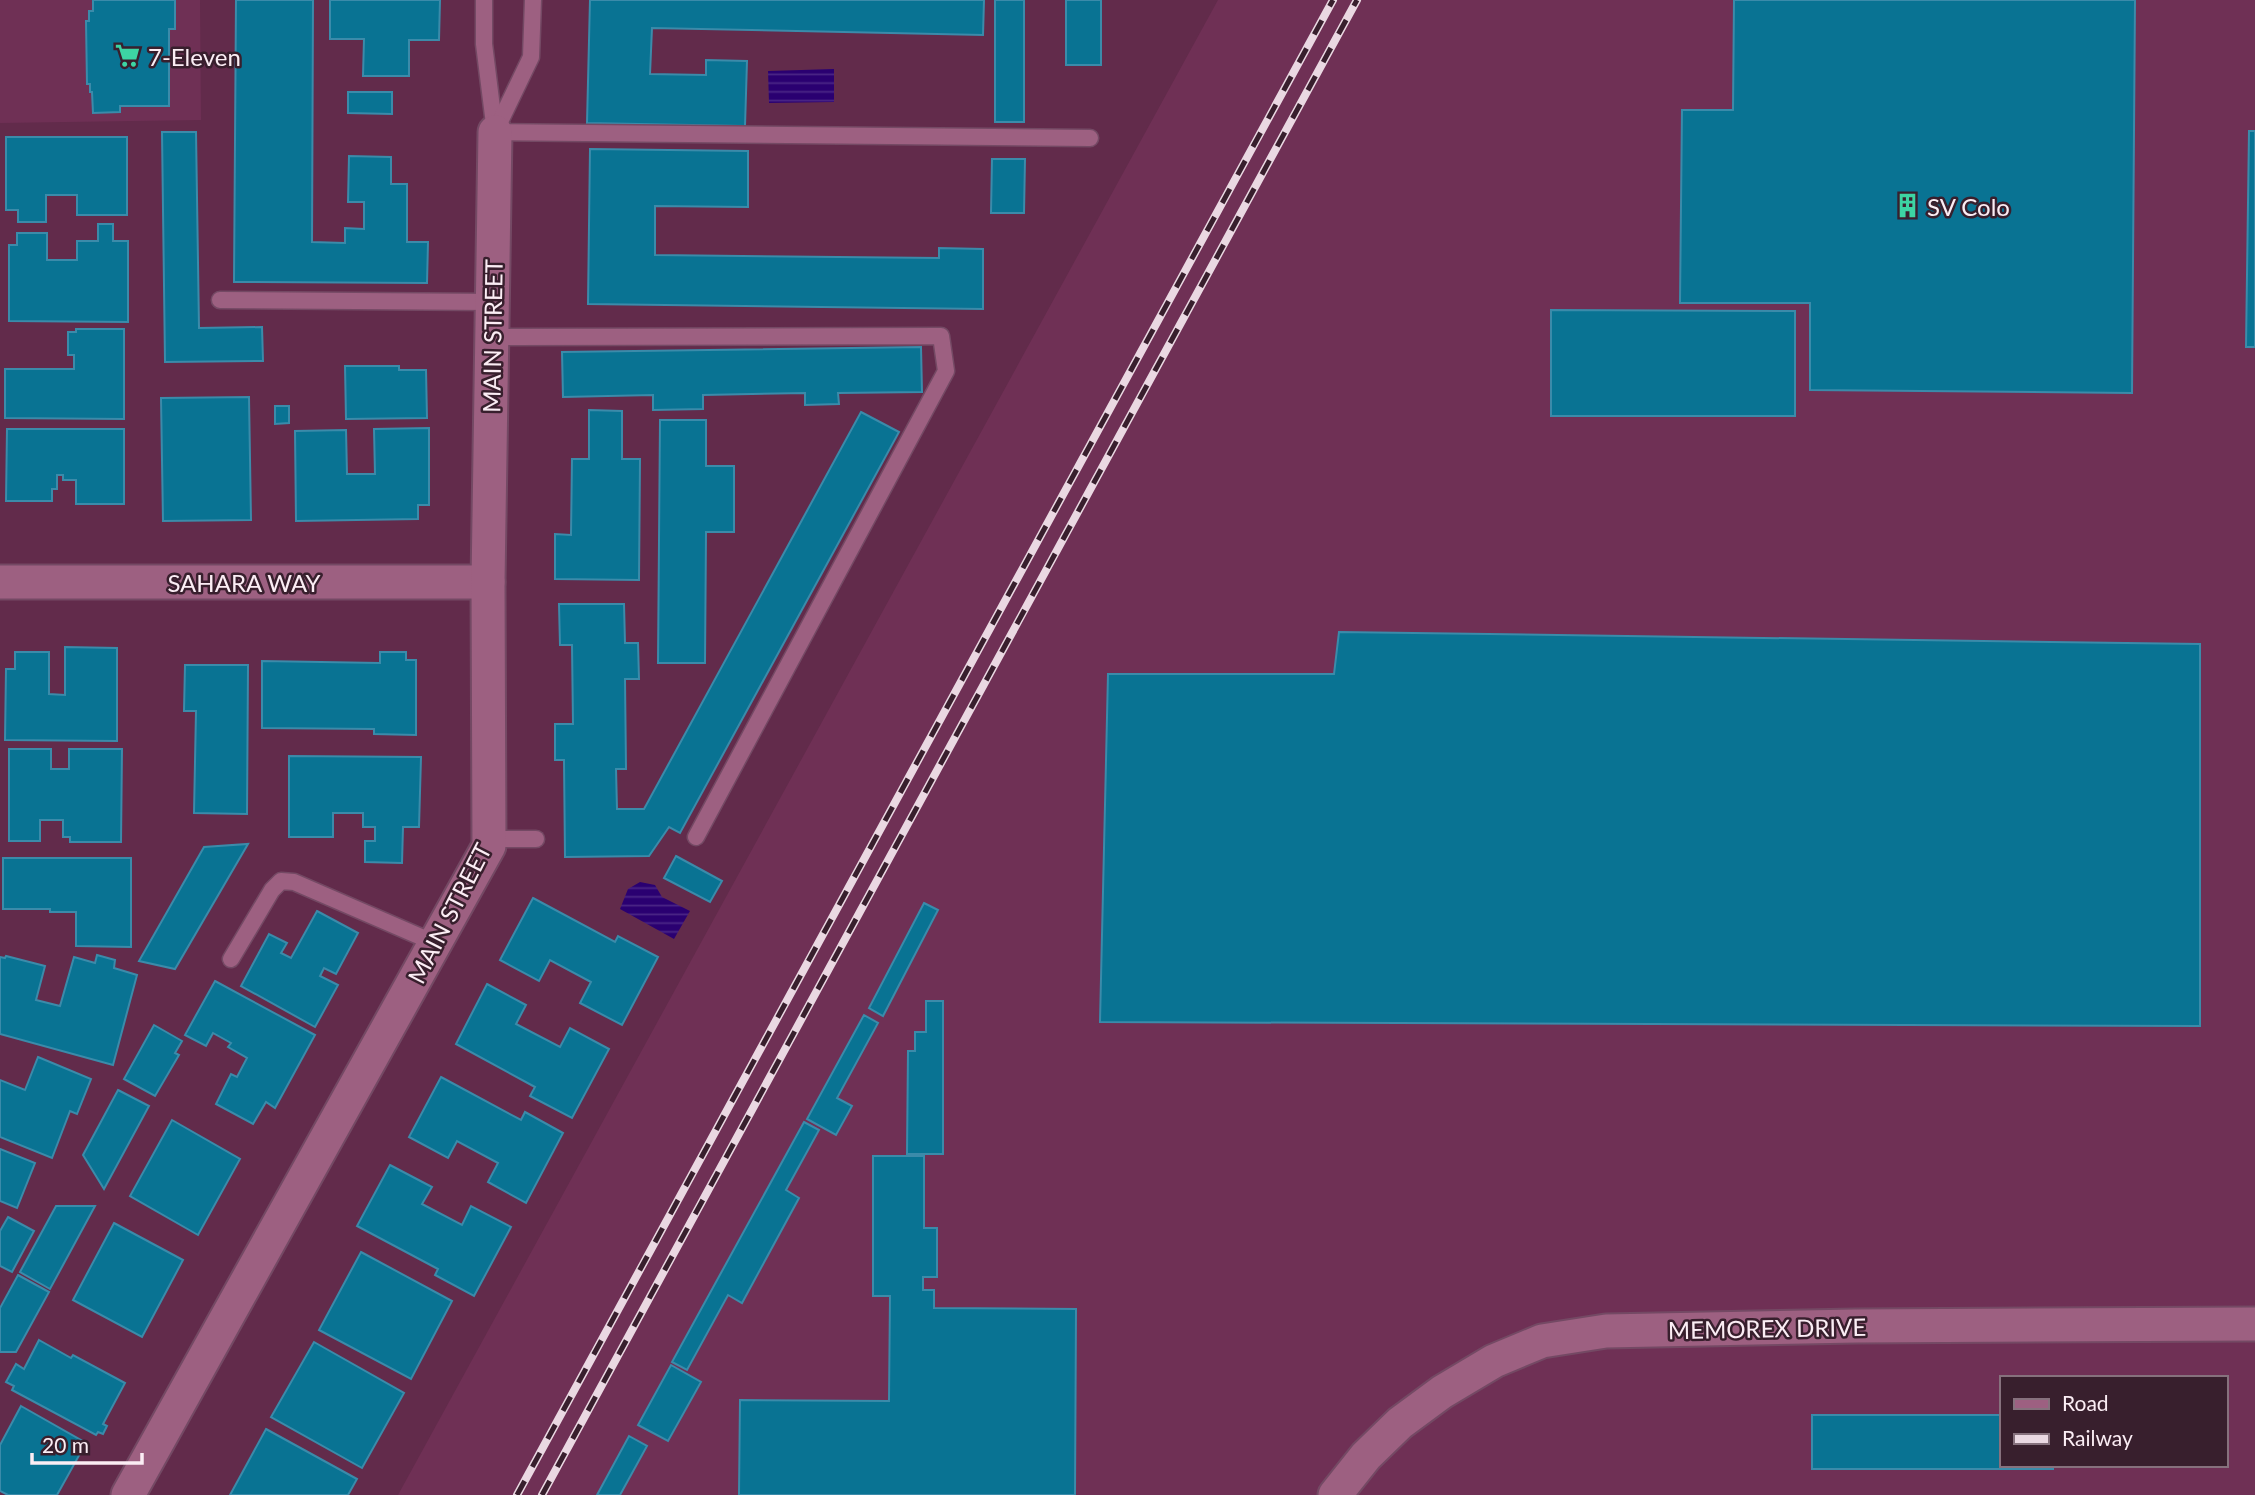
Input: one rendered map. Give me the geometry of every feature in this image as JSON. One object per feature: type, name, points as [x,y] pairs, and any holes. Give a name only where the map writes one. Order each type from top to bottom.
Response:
[{"type":"street","name":"MAIN STREET","points":[[128,1495],[489,846],[488,582],[495,132]]},
{"type":"street","name":"SAHARA WAY","points":[[0,582],[488,582]]},
{"type":"street","name":"MEMOREX DRIVE","points":[[1335,1495],[1366,1456],[1400,1423],[1441,1392],[1494,1362],[1542,1341],[1620,1331],[1868,1326],[2255,1324]]},
{"type":"lane","points":[[484,0],[484,44],[495,132]]},
{"type":"lane","points":[[495,132],[531,57],[533,0]]},
{"type":"lane","points":[[495,132],[1090,138]]},
{"type":"lane","points":[[220,300],[493,302]]},
{"type":"lane","points":[[492,337],[942,336],[946,372],[696,837]]},
{"type":"lane","points":[[489,839],[536,839]]},
{"type":"lane","points":[[231,959],[272,890],[282,881],[294,882],[435,943]]},
{"type":"shaded area","points":[[0,0],[200,0],[201,120],[0,123]]},
{"type":"shaded area","points":[[1218,0],[2255,0],[2255,1495],[398,1495]]},
{"type":"shaded area","points":[[834,69],[834,102],[769,103],[768,71]]},
{"type":"shaded area","points":[[640,882],[655,885],[662,897],[690,911],[674,939],[620,909],[628,889]]},
{"type":"building","name":"7-Eleven","points":[[93,0],[175,0],[175,29],[169,29],[169,106],[120,106],[120,112],[93,113],[92,92],[90,84],[87,84],[86,21],[89,21],[89,11],[93,11]]},
{"type":"building","points":[[236,0],[313,0],[312,242],[345,243],[345,228],[364,229],[364,202],[348,202],[349,156],[391,157],[391,184],[407,184],[407,242],[428,242],[427,283],[234,282]]},
{"type":"building","points":[[330,0],[440,0],[439,40],[409,40],[409,76],[363,76],[364,39],[330,39]]},
{"type":"building","points":[[590,0],[984,0],[983,35],[652,28],[650,74],[706,75],[706,60],[747,61],[745,126],[587,123]]},
{"type":"building","points":[[995,0],[1024,0],[1024,122],[995,122]]},
{"type":"building","points":[[1066,0],[1101,0],[1101,65],[1066,65]]},
{"type":"building","name":"SV Colo","points":[[1734,0],[2135,0],[2132,393],[1810,390],[1810,303],[1680,303],[1682,110],[1733,110]]},
{"type":"building","points":[[348,92],[392,92],[392,114],[348,113]]},
{"type":"building","points":[[2249,131],[2255,131],[2255,347],[2246,347]]},
{"type":"building","points":[[162,132],[196,132],[199,328],[262,327],[263,361],[165,362]]},
{"type":"building","points":[[6,137],[127,137],[127,215],[77,215],[77,195],[46,195],[46,222],[18,222],[18,210],[6,210]]},
{"type":"building","points":[[590,149],[748,151],[748,207],[655,206],[655,255],[939,258],[939,248],[983,249],[983,309],[588,304]]},
{"type":"building","points":[[992,159],[1025,159],[1024,213],[991,213]]},
{"type":"building","points":[[98,224],[113,224],[113,241],[128,241],[128,322],[9,321],[9,245],[17,245],[17,233],[47,233],[47,260],[77,260],[77,241],[98,241]]},
{"type":"building","points":[[1551,310],[1795,311],[1795,416],[1551,416]]},
{"type":"building","points":[[76,329],[124,329],[124,419],[5,418],[5,369],[74,369],[74,355],[68,355],[68,332],[76,332]]},
{"type":"building","points":[[921,347],[922,392],[838,393],[839,404],[805,405],[805,393],[703,395],[703,409],[653,410],[653,395],[563,397],[562,352]]},
{"type":"building","points":[[345,366],[399,366],[399,370],[426,370],[427,418],[346,419]]},
{"type":"building","points":[[249,397],[251,520],[163,521],[161,398]]},
{"type":"building","points":[[275,406],[289,406],[289,423],[275,424]]},
{"type":"building","points":[[589,410],[622,411],[622,459],[640,459],[639,580],[555,579],[555,534],[571,535],[572,459],[589,459]]},
{"type":"building","points":[[861,412],[899,432],[680,833],[669,827],[649,856],[565,857],[564,760],[555,760],[555,724],[573,724],[572,645],[560,645],[559,604],[624,604],[625,643],[638,643],[639,679],[625,679],[626,769],[616,769],[617,809],[644,809]]},
{"type":"building","points":[[660,420],[706,420],[706,466],[734,466],[734,532],[706,532],[705,663],[658,663]]},
{"type":"building","points":[[429,428],[429,505],[418,505],[418,519],[296,521],[295,431],[346,430],[347,474],[375,474],[374,429]]},
{"type":"building","points":[[7,429],[124,429],[124,504],[76,504],[76,480],[63,480],[63,475],[57,475],[57,489],[52,489],[52,501],[6,501]]},
{"type":"building","points":[[1339,632],[2200,644],[2200,1026],[1100,1022],[1108,674],[1334,674]]},
{"type":"building","points":[[65,647],[117,648],[117,741],[5,740],[6,669],[15,669],[15,652],[49,652],[49,694],[65,695]]},
{"type":"building","points":[[380,652],[406,652],[406,660],[416,660],[416,735],[374,734],[374,729],[262,728],[262,661],[380,663]]},
{"type":"building","points":[[185,665],[248,665],[247,814],[194,813],[196,711],[184,711]]},
{"type":"building","points":[[9,749],[51,749],[51,769],[69,769],[69,749],[122,749],[121,842],[70,842],[70,837],[63,837],[63,820],[40,820],[40,841],[9,841]]},
{"type":"building","points":[[289,756],[421,757],[419,827],[403,827],[402,863],[365,862],[365,841],[375,841],[375,827],[363,827],[363,813],[333,813],[333,837],[289,837]]},
{"type":"building","points":[[248,844],[175,969],[139,961],[204,847]]},
{"type":"building","points":[[676,856],[722,881],[710,902],[664,878]]},
{"type":"building","points":[[3,858],[131,858],[131,947],[76,946],[76,912],[3,909]]},
{"type":"building","points":[[533,898],[615,942],[618,936],[658,957],[622,1025],[580,1003],[591,982],[550,960],[539,981],[500,960]]},
{"type":"building","points":[[924,903],[938,910],[883,1016],[869,1008]]},
{"type":"building","points":[[317,911],[358,933],[336,974],[324,968],[320,976],[338,985],[315,1027],[241,986],[269,934],[287,943],[281,953],[291,958]]},
{"type":"building","points":[[97,955],[115,960],[114,968],[137,975],[113,1065],[0,1034],[0,957],[6,956],[45,966],[36,1000],[60,1006],[74,957],[95,963]]},
{"type":"building","points":[[215,981],[315,1035],[275,1108],[266,1102],[253,1124],[216,1104],[231,1074],[237,1077],[247,1058],[228,1047],[231,1043],[213,1033],[206,1046],[185,1035]]},
{"type":"building","points":[[487,984],[526,1005],[516,1024],[560,1047],[570,1028],[609,1049],[572,1118],[530,1096],[535,1087],[456,1044]]},
{"type":"building","points":[[926,1001],[943,1001],[943,1154],[907,1154],[908,1051],[915,1051],[915,1032],[926,1032]]},
{"type":"building","points":[[864,1015],[878,1023],[837,1098],[852,1106],[836,1135],[807,1119]]},
{"type":"building","points":[[154,1025],[182,1041],[175,1053],[179,1055],[155,1096],[124,1079]]},
{"type":"building","points":[[38,1057],[91,1079],[77,1114],[70,1111],[52,1158],[0,1137],[0,1080],[25,1090]]},
{"type":"building","points":[[441,1077],[521,1120],[525,1112],[563,1133],[526,1203],[488,1182],[498,1163],[457,1141],[448,1158],[409,1137]]},
{"type":"building","points":[[118,1090],[149,1106],[104,1189],[83,1155]]},
{"type":"building","points":[[172,1120],[240,1159],[198,1235],[130,1196]]},
{"type":"building","points":[[804,1122],[819,1130],[786,1190],[799,1198],[742,1303],[728,1295],[687,1370],[672,1362]]},
{"type":"building","points":[[0,1149],[35,1163],[17,1208],[0,1201]]},
{"type":"building","points":[[873,1156],[924,1156],[924,1228],[937,1228],[937,1277],[923,1277],[923,1290],[934,1290],[934,1308],[1076,1309],[1075,1495],[739,1495],[740,1400],[889,1401],[890,1296],[873,1296]]},
{"type":"building","points":[[390,1165],[432,1187],[422,1204],[462,1225],[471,1206],[511,1227],[474,1296],[435,1275],[438,1269],[357,1226]]},
{"type":"building","points":[[56,1206],[95,1206],[50,1289],[20,1272]]},
{"type":"building","points":[[8,1217],[34,1231],[12,1272],[0,1266],[0,1231]]},
{"type":"building","points":[[114,1223],[183,1260],[142,1337],[73,1300]]},
{"type":"building","points":[[361,1252],[452,1301],[411,1379],[319,1330]]},
{"type":"building","points":[[18,1275],[49,1292],[16,1352],[0,1352],[0,1308]]},
{"type":"building","points":[[39,1340],[125,1383],[103,1424],[107,1426],[103,1434],[98,1432],[96,1435],[12,1390],[14,1386],[6,1382],[16,1364],[24,1369]]},
{"type":"building","points":[[314,1342],[404,1393],[362,1468],[271,1417]]},
{"type":"building","points":[[671,1365],[701,1382],[668,1441],[638,1425]]},
{"type":"building","points":[[21,1406],[86,1443],[57,1495],[8,1495],[0,1491],[0,1445]]},
{"type":"building","points":[[1812,1415],[2000,1415],[2000,1467],[2053,1467],[2053,1469],[1812,1469]]},
{"type":"building","points":[[266,1429],[357,1479],[348,1495],[230,1495]]},
{"type":"building","points":[[629,1436],[647,1446],[620,1495],[597,1495]]},
{"type":"railway","points":[[517,1495],[1333,0]]},
{"type":"railway","points":[[542,1495],[1357,0]]},
{"type":"place","name":"7-Eleven","points":[[128,56]]},
{"type":"place","name":"SV Colo","points":[[1907,206]]}]
